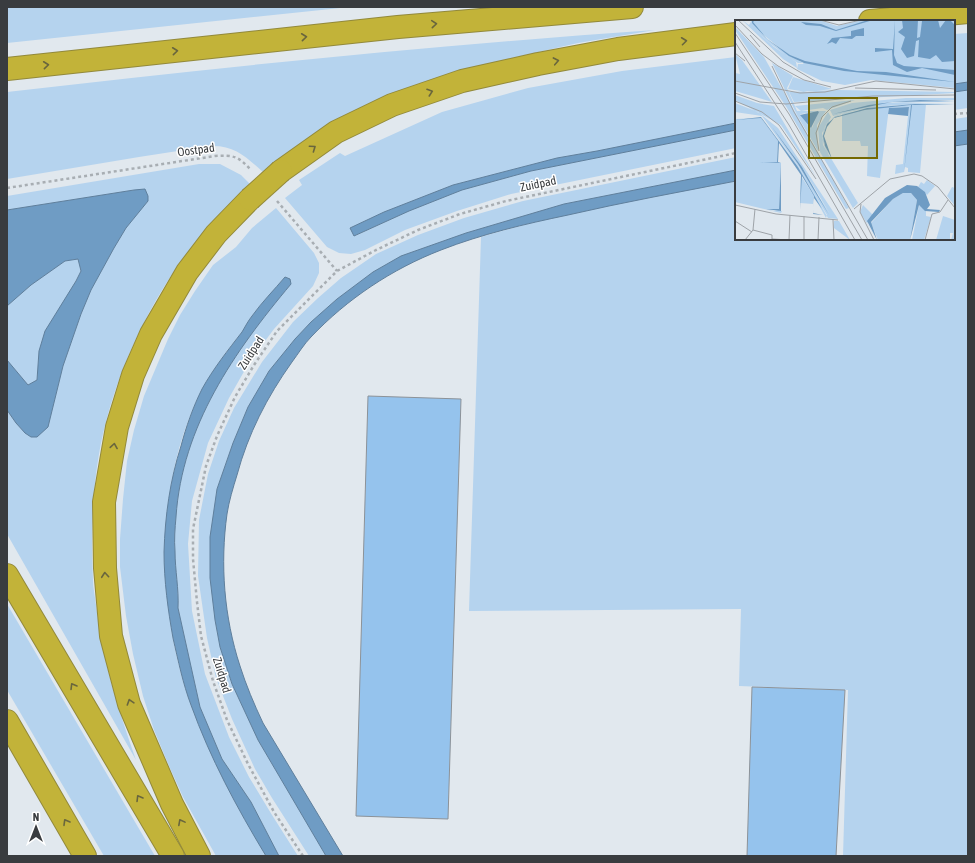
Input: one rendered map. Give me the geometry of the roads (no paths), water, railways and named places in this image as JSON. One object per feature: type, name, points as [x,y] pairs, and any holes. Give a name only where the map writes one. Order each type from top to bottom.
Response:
[{"type":"highway","points":[[7,69],[398,27],[632,7]]},
{"type":"highway","points":[[881,20],[968,12]]},
{"type":"highway","points":[[199,856],[172,804],[130,704],[111,636],[105,568],[104,502],[117,427],[133,375],[151,334],[187,272],[216,234],[250,199],[281,171],[336,132],[392,105],[462,81],[538,64],[618,49],[735,34]]},
{"type":"highway","points":[[7,575],[173,856]]},
{"type":"highway","points":[[7,721],[85,856]]}]
